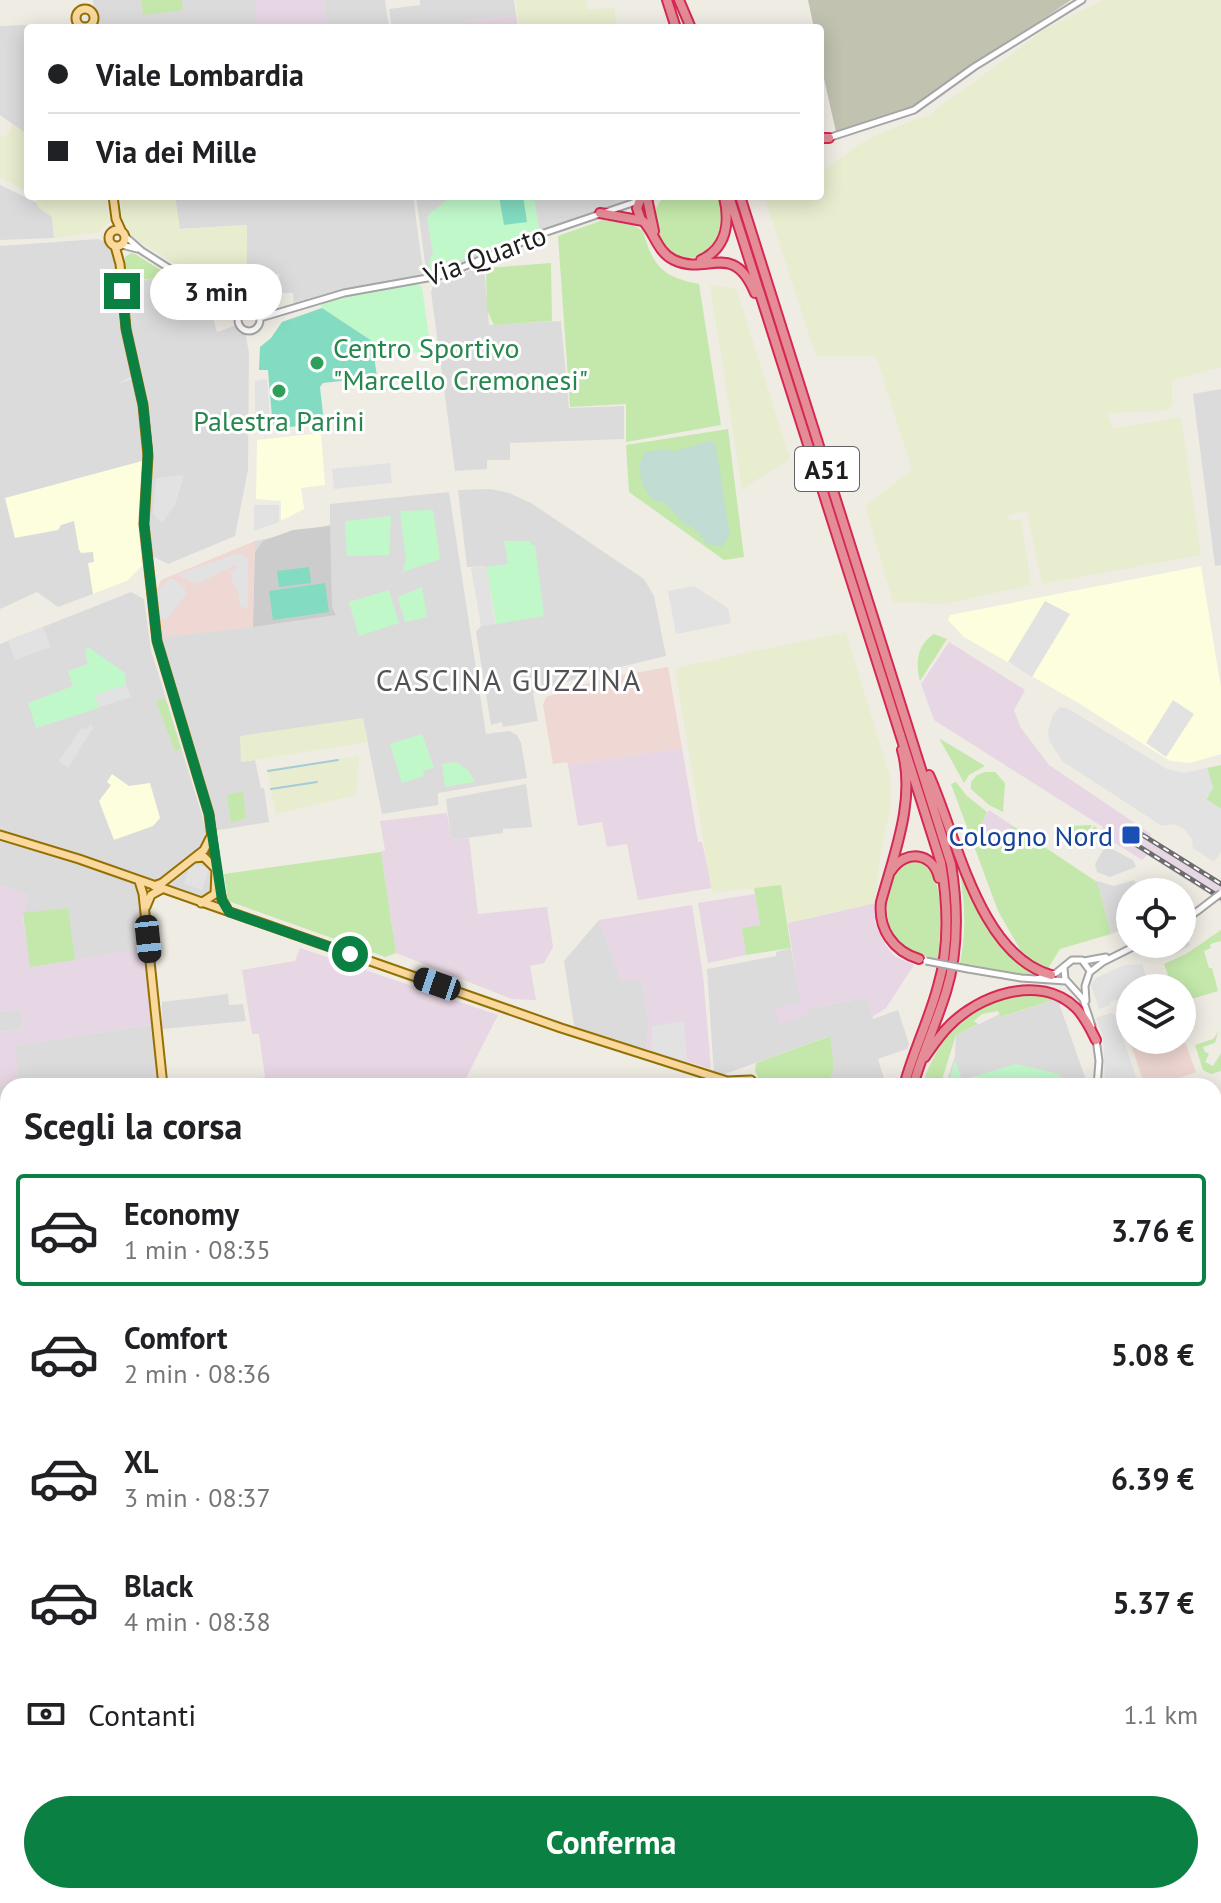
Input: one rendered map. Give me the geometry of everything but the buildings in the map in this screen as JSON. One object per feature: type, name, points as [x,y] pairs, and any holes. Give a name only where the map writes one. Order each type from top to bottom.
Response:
[{"type":"highway","points":[[667,0],[675,24]]},
{"type":"highway","points":[[679,0],[688,24]]},
{"type":"highway","points":[[641,220],[637,210],[645,200]]},
{"type":"highway","points":[[648,200],[655,240]]},
{"type":"highway","points":[[651,213],[658,200]]},
{"type":"highway","points":[[691,264],[709,256],[722,243],[727,221],[726,200]]},
{"type":"highway","name":"A51","points":[[727,200],[782,359],[941,863],[946,891],[945,951],[936,992],[907,1078]]},
{"type":"highway","name":"A51","points":[[741,200],[949,855],[957,915],[956,943],[948,985],[915,1078]]},
{"type":"highway","points":[[600,213],[641,220],[670,258],[691,264],[726,263],[744,274],[782,359]]},
{"type":"highway","points":[[874,649],[903,756],[907,785],[903,816],[880,907],[883,928],[894,945],[922,960]]},
{"type":"highway","points":[[913,742],[985,916],[1019,958],[1034,970],[1051,975]]},
{"type":"highway","points":[[888,875],[900,860],[909,856],[925,857],[934,866],[939,877],[945,951]]},
{"type":"highway","points":[[918,1068],[955,1021],[990,999],[1020,990],[1051,993],[1070,1003],[1083,1016],[1096,1040]]},
{"type":"main road","points":[[79,24],[76,18],[81,0]]},
{"type":"main road","points":[[92,0],[95,24]]},
{"type":"main road","points":[[79,12],[87,9],[94,17]]},
{"type":"main road","points":[[89,24],[94,17]]},
{"type":"main road","points":[[114,200],[126,329],[143,405],[148,456],[144,524],[157,641],[209,814],[217,880],[229,912]]},
{"type":"main road","points":[[162,1078],[145,913],[149,892],[206,848],[212,832]]},
{"type":"main road","points":[[0,835],[139,881],[149,892]]},
{"type":"main road","points":[[192,859],[204,857],[216,869]]},
{"type":"main road","points":[[172,893],[177,870]]},
{"type":"main road","points":[[201,903],[212,898],[217,880]]},
{"type":"main road","points":[[149,892],[162,889],[539,1020],[717,1078]]},
{"type":"street","points":[[827,138],[914,110],[974,67],[1082,0]]},
{"type":"street","name":"Via Quarto","points":[[259,316],[348,292],[439,277],[641,200]]},
{"type":"street","points":[[119,239],[230,307],[239,316],[240,325],[249,331],[258,327],[259,316],[248,309],[230,307]]},
{"type":"street","points":[[239,316],[248,309]]},
{"type":"street","points":[[1196,912],[1221,893]]},
{"type":"street","points":[[1037,979],[1064,968],[1072,959],[1094,961],[1116,954]]},
{"type":"street","points":[[1086,1006],[1090,973],[1095,966],[1116,954]]},
{"type":"street","points":[[922,960],[1080,985],[1087,980]]},
{"type":"street","points":[[1084,961],[1090,973]]},
{"type":"street","points":[[1064,968],[1064,975],[1086,1006],[1096,1040],[1098,1078]]},
{"type":"shaded area","points":[[93,0],[256,0],[256,24],[96,24]]},
{"type":"shaded area","points":[[256,0],[324,0],[327,24],[256,24]]},
{"type":"shaded area","points":[[324,0],[385,0],[388,24],[327,24]]},
{"type":"shaded area","points":[[420,0],[514,0],[516,15],[444,24],[391,24],[389,9],[420,5]]},
{"type":"shaded area","points":[[516,0],[585,0],[587,10],[614,7],[616,24],[519,24]]},
{"type":"shaded area","points":[[808,0],[1071,0],[914,107],[836,132],[824,79],[824,24],[813,24]]},
{"type":"shaded area","points":[[1103,0],[1221,0],[1221,367],[1171,380],[1173,405],[1165,411],[1107,413],[1113,429],[1181,417],[1201,555],[1042,584],[1027,511],[1008,515],[1009,521],[1021,519],[1031,585],[945,604],[893,602],[865,506],[912,470],[876,356],[816,356],[765,200],[824,200],[824,169],[878,134],[929,115],[1045,29]]},
{"type":"shaded area","points":[[516,15],[517,24],[444,24]]},
{"type":"shaded area","points":[[24,25],[24,132],[0,115],[0,26]]},
{"type":"shaded area","points":[[13,124],[24,132],[24,190],[0,177],[0,136],[8,135]]},
{"type":"shaded area","points":[[0,185],[24,197],[24,200],[37,203],[52,217],[54,238],[0,240]]},
{"type":"shaded area","points":[[36,200],[107,200],[109,222],[100,232],[54,238],[52,217],[38,207]]},
{"type":"shaded area","points":[[120,200],[176,200],[180,229],[247,225],[246,301],[239,303],[135,239],[123,223]]},
{"type":"shaded area","points":[[175,200],[414,200],[424,278],[361,288],[294,307],[293,293],[280,293],[279,274],[246,275],[247,225],[179,229]]},
{"type":"shaded area","points":[[417,200],[636,200],[446,273],[427,277]]},
{"type":"shaded area","points":[[98,239],[107,242],[117,254],[125,329],[133,367],[125,300],[138,297],[136,281],[158,278],[165,308],[187,303],[190,313],[210,308],[217,332],[234,326],[245,331],[249,353],[248,470],[235,536],[168,564],[152,556],[147,522],[149,456],[144,406],[135,375],[116,385],[135,377],[142,405],[148,455],[146,490],[137,525],[141,566],[127,581],[58,607],[37,592],[0,609],[0,246]]},
{"type":"shaded area","points":[[484,265],[489,325],[561,321],[569,408],[624,406],[624,439],[510,443],[510,460],[487,460],[487,469],[455,471],[431,292],[433,286]]},
{"type":"shaded area","points":[[710,285],[736,288],[790,459],[742,489]]},
{"type":"shaded area","points":[[267,379],[271,429],[255,431],[255,381]]},
{"type":"shaded area","points":[[1221,389],[1221,565],[1215,566],[1193,394]]},
{"type":"shaded area","points":[[321,433],[325,485],[301,488],[304,509],[281,521],[281,501],[256,499],[257,440]]},
{"type":"shaded area","points":[[715,442],[716,446],[730,535],[722,547],[707,544],[663,501],[654,501],[646,490],[640,470],[646,452],[675,451]]},
{"type":"shaded area","points":[[142,461],[138,525],[142,566],[127,581],[93,594],[88,563],[94,562],[93,552],[81,553],[79,550],[74,521],[61,525],[58,530],[15,538],[5,498]]},
{"type":"shaded area","points":[[390,463],[392,483],[334,489],[332,469]]},
{"type":"shaded area","points":[[184,475],[175,505],[162,523],[153,514],[156,478]]},
{"type":"shaded area","points":[[491,489],[531,503],[644,579],[654,596],[666,656],[591,674],[533,693],[538,721],[503,727],[502,722],[491,725],[476,632],[481,626],[496,623],[486,566],[467,567],[458,490]]},
{"type":"shaded area","points":[[449,492],[486,734],[509,731],[517,735],[527,778],[438,793],[438,805],[382,814],[363,719],[242,762],[255,760],[261,788],[264,788],[269,822],[213,831],[157,638],[253,626],[255,541],[330,525],[330,504]]},
{"type":"shaded area","points":[[254,505],[279,505],[279,522],[254,531]]},
{"type":"shaded area","points":[[330,526],[332,607],[336,615],[253,627],[255,552],[263,541],[293,530]]},
{"type":"shaded area","points":[[255,541],[253,627],[157,638],[154,598],[161,580]]},
{"type":"shaded area","points":[[238,553],[248,558],[248,609],[240,606],[237,587],[233,586],[231,571],[237,568],[236,565],[197,584],[177,575]]},
{"type":"shaded area","points":[[486,566],[495,624],[481,626],[471,568]]},
{"type":"shaded area","points":[[1201,566],[1221,688],[1221,754],[1190,763],[1170,761],[1080,704],[964,637],[948,620],[950,615]]},
{"type":"shaded area","points":[[169,579],[186,588],[187,593],[166,621],[159,617],[157,601],[160,587]]},
{"type":"shaded area","points":[[694,586],[728,608],[731,623],[676,634],[668,591]]},
{"type":"shaded area","points":[[131,592],[144,599],[151,650],[202,815],[215,871],[215,889],[201,902],[0,834],[0,644]]},
{"type":"shaded area","points":[[1045,601],[1070,614],[1032,677],[1008,662]]},
{"type":"shaded area","points":[[43,627],[51,647],[15,660],[8,640]]},
{"type":"shaded area","points":[[846,632],[890,777],[891,806],[881,850],[875,903],[788,923],[781,885],[712,893],[675,668]]},
{"type":"shaded area","points":[[949,642],[1025,690],[1014,710],[1021,728],[1049,765],[1151,834],[1150,838],[1221,881],[1221,902],[1196,886],[1196,878],[1183,878],[1147,855],[1142,860],[1101,834],[1103,827],[934,720],[921,684]]},
{"type":"shaded area","points":[[668,667],[682,748],[568,765],[567,762],[553,764],[543,705],[546,697],[601,679]]},
{"type":"shaded area","points":[[126,685],[131,697],[99,707],[95,695]]},
{"type":"shaded area","points":[[1173,700],[1194,714],[1166,757],[1146,743]]},
{"type":"shaded area","points":[[1060,707],[1067,708],[1167,769],[1184,773],[1207,768],[1213,788],[1206,799],[1221,809],[1221,852],[1214,862],[1193,848],[1192,839],[1184,829],[1174,824],[1162,826],[1062,761],[1049,740],[1048,731],[1053,714]]},
{"type":"shaded area","points":[[363,718],[368,742],[241,762],[240,736]]},
{"type":"shaded area","points":[[91,723],[93,728],[68,768],[59,761],[82,727],[86,730]]},
{"type":"shaded area","points":[[682,748],[698,842],[702,842],[712,888],[638,900],[627,844],[607,847],[602,822],[578,826],[568,765]]},
{"type":"shaded area","points":[[359,756],[356,795],[276,814],[267,769]]},
{"type":"shaded area","points":[[112,774],[129,786],[150,783],[160,818],[153,826],[114,840],[99,801],[111,785],[107,782]]},
{"type":"shaded area","points":[[526,784],[532,827],[503,829],[503,833],[451,840],[446,799]]},
{"type":"shaded area","points":[[989,810],[1013,826],[998,851],[981,823]]},
{"type":"shaded area","points":[[447,813],[451,840],[469,838],[478,914],[547,907],[553,947],[544,963],[530,966],[536,1000],[512,999],[396,953],[381,852],[385,850],[380,821]]},
{"type":"shaded area","points":[[0,836],[139,881],[148,948],[30,967],[23,913],[28,895],[0,885]]},
{"type":"shaded area","points":[[1110,848],[1133,860],[1136,867],[1110,877],[1097,872],[1095,864],[1103,850]]},
{"type":"shaded area","points":[[191,863],[209,868],[202,890],[184,884]]},
{"type":"shaded area","points":[[1094,880],[1116,885],[1116,932],[1111,934]]},
{"type":"shaded area","points":[[0,885],[28,895],[23,918],[31,967],[145,948],[155,1024],[15,1046],[18,1078],[0,1078],[0,1032],[23,1028],[20,1009],[0,1012]]},
{"type":"shaded area","points":[[755,894],[760,925],[742,928],[746,955],[708,963],[698,903]]},
{"type":"shaded area","points":[[875,903],[875,923],[884,943],[894,956],[914,965],[886,1008],[872,1017],[867,997],[808,1009],[808,1014],[780,1025],[774,1008],[800,1003],[788,923]]},
{"type":"shaded area","points":[[692,905],[703,976],[711,1069],[646,1049],[649,1026],[642,980],[622,982],[599,920]]},
{"type":"shaded area","points":[[599,920],[622,981],[642,980],[649,1026],[646,1049],[595,1035],[574,1025],[564,961]]},
{"type":"shaded area","points":[[300,948],[498,1015],[466,1078],[261,1078],[265,1077],[259,1034],[252,1034],[242,970],[295,961]]},
{"type":"shaded area","points":[[791,948],[801,1003],[807,1009],[868,997],[873,1019],[898,1010],[909,1044],[907,1049],[878,1059],[884,1078],[831,1078],[834,1068],[829,1036],[717,1077],[714,1075],[707,969],[776,956],[776,952]]},
{"type":"shaded area","points":[[1142,964],[1145,974],[1116,974],[1116,1000],[1099,1009],[1091,985],[1096,978],[1124,965]]},
{"type":"shaded area","points":[[228,994],[229,1005],[243,1004],[246,1021],[162,1029],[162,1002]]},
{"type":"shaded area","points":[[1053,1000],[1059,1003],[1085,1078],[948,1078],[955,1056],[956,1035],[1000,1014],[1002,1017]]},
{"type":"shaded area","points":[[20,1009],[23,1028],[0,1032],[0,1012]]},
{"type":"shaded area","points":[[1110,1013],[1115,1015],[1116,1054],[1128,1054],[1136,1078],[1105,1078],[1103,1037],[1096,1018]]},
{"type":"shaded area","points":[[684,1021],[687,1064],[651,1052],[652,1026]]},
{"type":"shaded area","points":[[155,1024],[160,1078],[17,1078],[14,1046]]},
{"type":"shaded area","points":[[1134,1054],[1189,1054],[1196,1072],[1179,1078],[1142,1078]]},
{"type":"green space","points":[[141,0],[182,0],[183,10],[143,15]]},
{"type":"green space","points":[[447,200],[535,200],[539,229],[431,272],[429,259],[433,255],[427,216]]},
{"type":"green space","points":[[500,200],[524,200],[527,222],[504,225]]},
{"type":"green space","points":[[662,200],[721,200],[724,218],[713,249],[698,257],[684,258],[672,253],[662,245],[656,233],[654,220]]},
{"type":"green space","points":[[603,220],[633,225],[643,231],[651,253],[661,268],[676,278],[699,284],[721,425],[626,442],[626,404],[570,407],[558,236]]},
{"type":"green space","points":[[131,253],[219,307],[189,313],[186,303],[165,308],[158,278],[127,281],[125,257]]},
{"type":"green space","points":[[551,263],[552,321],[494,325],[487,310],[486,268]]},
{"type":"green space","points":[[417,284],[422,287],[431,351],[374,357],[372,341],[322,308],[320,303],[345,295]]},
{"type":"green space","name":"Centro Sportivo \"Marcello Cremonesi\"","points":[[322,308],[372,341],[377,377],[323,383],[320,387],[324,423],[273,429],[268,370],[259,370],[260,347],[282,322]]},
{"type":"green space","points":[[728,429],[744,557],[724,560],[629,492],[626,445]]},
{"type":"green space","points":[[433,510],[440,559],[403,572],[406,560],[400,511]]},
{"type":"green space","points":[[391,516],[389,555],[347,556],[345,521]]},
{"type":"green space","points":[[504,541],[531,541],[531,545],[535,545],[544,616],[496,624],[487,567],[508,564]]},
{"type":"green space","points":[[309,567],[311,583],[279,587],[277,571]]},
{"type":"green space","points":[[325,583],[329,612],[273,620],[269,591]]},
{"type":"green space","points":[[422,587],[427,617],[405,622],[398,597]]},
{"type":"green space","points":[[389,590],[399,623],[359,636],[349,602]]},
{"type":"green space","points":[[934,634],[947,639],[920,681],[919,655],[924,643]]},
{"type":"green space","points":[[88,647],[125,673],[126,685],[95,695],[99,708],[36,728],[28,703],[73,686],[68,671],[88,664],[85,651]]},
{"type":"green space","points":[[165,698],[181,749],[175,751],[156,701]]},
{"type":"green space","points":[[422,734],[434,768],[423,771],[424,776],[402,783],[390,744]]},
{"type":"green space","points":[[939,738],[985,766],[969,775],[964,783]]},
{"type":"green space","points":[[456,762],[468,770],[475,782],[445,787],[442,764]]},
{"type":"green space","points":[[1221,765],[1221,809],[1206,800],[1213,788],[1207,768]]},
{"type":"green space","points":[[985,772],[995,772],[1005,783],[1003,812],[989,805],[971,789],[971,782]]},
{"type":"green space","points":[[956,782],[967,796],[987,812],[981,824],[997,850],[1013,826],[1094,880],[1111,934],[1060,949],[1047,970],[1025,958],[998,911],[951,784]]},
{"type":"green space","points":[[243,791],[246,818],[231,823],[227,795]]},
{"type":"green space","points":[[1092,825],[1086,835],[1088,837],[1094,826],[1100,831],[1099,836],[1079,848],[1071,847],[1068,826]]},
{"type":"green space","points":[[955,851],[990,931],[1019,963],[1036,976],[1015,975],[960,963],[964,907]]},
{"type":"green space","points":[[381,852],[396,953],[385,957],[228,901],[224,874]]},
{"type":"green space","points":[[915,860],[926,866],[938,888],[941,919],[938,960],[916,954],[898,943],[887,913],[891,877],[903,863]]},
{"type":"green space","points":[[781,885],[791,948],[746,955],[742,928],[760,925],[754,888]]},
{"type":"green space","points":[[68,908],[75,960],[30,967],[23,913]]},
{"type":"green space","points":[[1221,930],[1221,941],[1210,944],[1211,948],[1204,951],[1218,991],[1196,998],[1196,974],[1168,974],[1164,964],[1177,958],[1196,958],[1196,947]]},
{"type":"green space","points":[[1032,992],[1053,1000],[1001,1017],[998,1011],[982,1014],[974,1021],[978,1024],[956,1035],[943,1078],[924,1078],[938,1049],[961,1021],[991,1001]]},
{"type":"green space","points":[[1218,1032],[1215,1043],[1203,1047],[1209,1054],[1205,1062],[1213,1066],[1221,1053],[1221,1071],[1211,1074],[1203,1070],[1196,1045],[1213,1039]]},
{"type":"green space","points":[[830,1036],[834,1068],[831,1078],[758,1078],[756,1063]]},
{"type":"green space","points":[[955,1060],[961,1078],[950,1078]]},
{"type":"green space","points":[[1016,1064],[1059,1074],[1061,1078],[969,1078]]},
{"type":"waterway","points":[[268,771],[338,760]]},
{"type":"waterway","points":[[271,789],[317,782]]},
{"type":"railway","points":[[1133,829],[1221,884]]},
{"type":"railway","points":[[1124,837],[1221,898]]},
{"type":"place","name":"Centro Sportivo \"Marcello Cremonesi\"","points":[[317,363]]},
{"type":"place","name":"Palestra Parini","points":[[279,391]]},
{"type":"place","name":"Cologno Nord","points":[[1131,835]]},
{"type":"district","name":"CASCINA GUZZINA","points":[[509,679]]},
{"type":"route","points":[[122,291],[126,329],[143,405],[148,451],[144,524],[157,641],[209,814],[222,900],[229,912],[350,954]]}]
